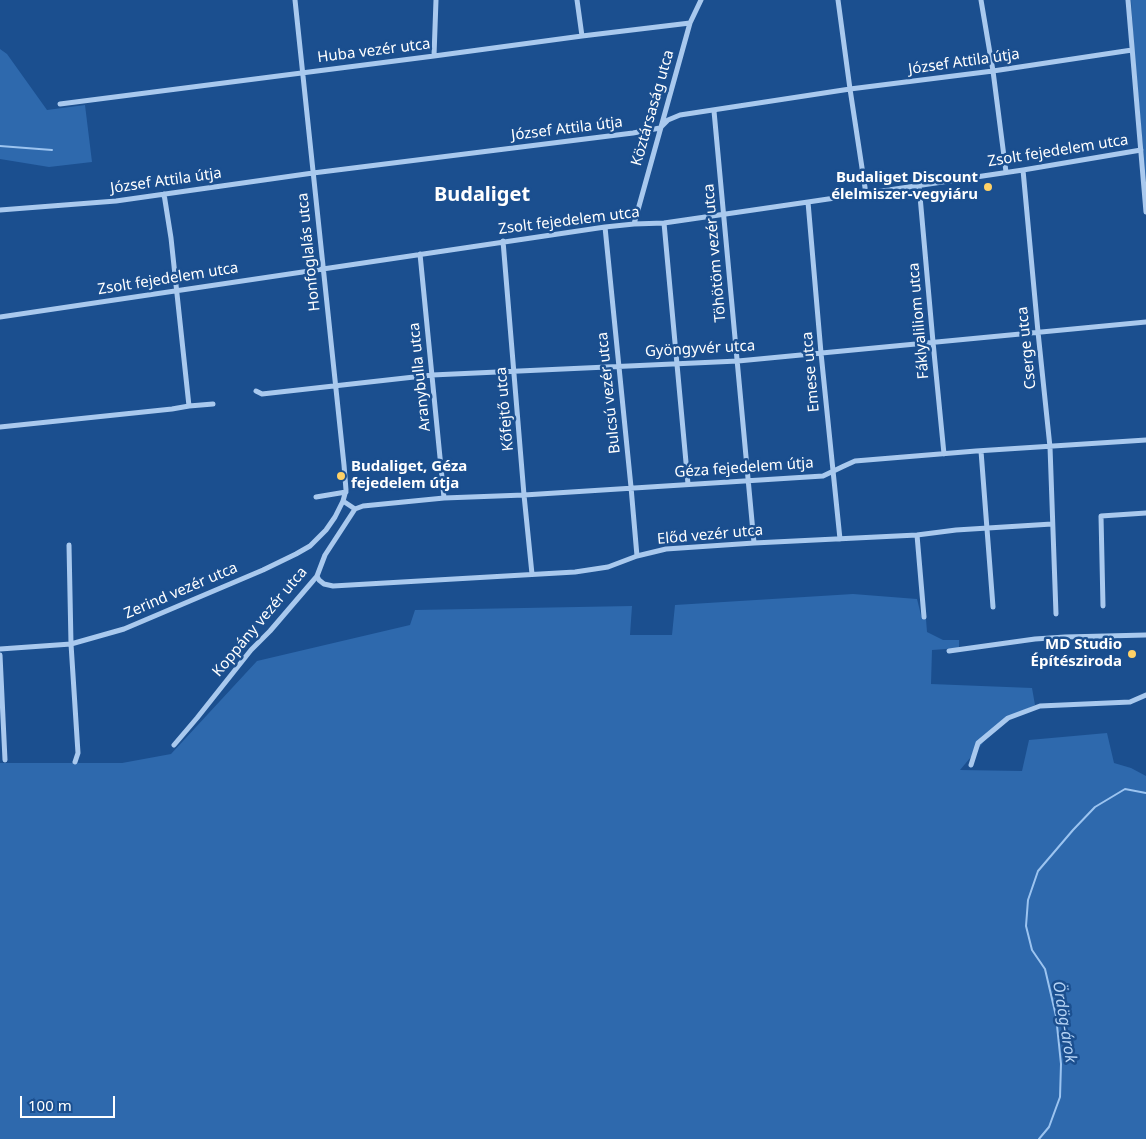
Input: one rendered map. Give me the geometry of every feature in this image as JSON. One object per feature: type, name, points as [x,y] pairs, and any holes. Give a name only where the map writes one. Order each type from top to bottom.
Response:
[{"type":"street","name":"Honfoglalás utca","points":[[295,0],[336,386],[346,492],[343,501]]},
{"type":"street","points":[[434,56],[436,0]]},
{"type":"street","points":[[577,0],[582,36]]},
{"type":"street","name":"Köztársaság utca","points":[[634,224],[690,23],[701,0]]},
{"type":"street","points":[[838,0],[866,194]]},
{"type":"street","points":[[981,0],[993,71],[1006,172]]},
{"type":"street","points":[[1128,0],[1146,212]]},
{"type":"street","name":"Huba vezér utca","points":[[60,104],[690,23]]},
{"type":"street","name":"József Attila útja","points":[[0,210],[77,205],[633,133],[660,128],[668,120],[680,115],[1132,50]]},
{"type":"street","name":"Töhötöm vezér utca","points":[[714,111],[754,543]]},
{"type":"street","name":"Zsolt fejedelem utca","points":[[0,317],[503,241],[605,227],[664,223],[724,215],[1023,170],[1141,150]]},
{"type":"street","name":"Cserge utca","points":[[1023,170],[1050,447],[1056,614]]},
{"type":"street","name":"Fáklyaliliom utca","points":[[919,185],[944,454]]},
{"type":"street","points":[[164,194],[171,238],[189,406]]},
{"type":"street","name":"Emese utca","points":[[808,202],[840,539]]},
{"type":"street","points":[[664,223],[688,484]]},
{"type":"street","name":"Bulcsú vezér utca","points":[[605,227],[637,556]]},
{"type":"street","name":"Kőfejtő utca","points":[[503,241],[532,574]]},
{"type":"street","name":"Aranybulla utca","points":[[420,254],[444,498]]},
{"type":"street","name":"Gyöngyvér utca","points":[[256,391],[262,394],[432,375],[738,361],[1146,322]]},
{"type":"street","points":[[0,427],[213,404]]},
{"type":"street","name":"Géza fejedelem útja","points":[[355,509],[362,506],[444,498],[524,495],[823,476],[856,461],[1146,440]]},
{"type":"street","points":[[980,451],[993,607]]},
{"type":"street","points":[[316,497],[346,492]]},
{"type":"street","points":[[343,501],[355,509]]},
{"type":"street","name":"Zerind vezér utca","points":[[0,649],[71,644],[124,629],[263,570],[310,546],[326,530],[343,501]]},
{"type":"street","name":"Koppány vezér utca","points":[[174,745],[251,650],[270,631],[317,576],[325,555],[355,509]]},
{"type":"street","points":[[1103,606],[1101,516],[1146,512]]},
{"type":"street","name":"Előd vezér utca","points":[[317,576],[324,584],[333,586],[575,572],[608,567],[637,556],[666,550],[754,543],[917,535],[956,530],[1052,524]]},
{"type":"street","points":[[917,535],[924,616]]},
{"type":"street","points":[[69,545],[71,644],[78,753],[75,762]]},
{"type":"street","points":[[949,651],[1035,639],[1146,635]]},
{"type":"street","points":[[0,655],[5,760]]},
{"type":"street","points":[[971,765],[978,743],[1008,718],[1040,706],[1130,702],[1146,695]]},
{"type":"shaded area","points":[[1131,0],[1146,0],[1146,182],[1134,49]]},
{"type":"shaded area","points":[[0,49],[7,54],[47,110],[85,105],[92,162],[49,167],[0,159]]},
{"type":"shaded area","points":[[853,594],[917,599],[922,619],[926,619],[927,632],[943,640],[959,640],[959,648],[932,650],[931,684],[1032,688],[1035,705],[1018,713],[992,732],[960,770],[1022,771],[1029,740],[1107,733],[1114,763],[1131,768],[1146,776],[1146,1139],[0,1139],[0,763],[122,763],[171,754],[257,661],[410,625],[415,610],[632,606],[630,635],[672,635],[675,605]]},
{"type":"waterway","points":[[0,146],[52,150]]},
{"type":"waterway","name":"Ördög-árok","points":[[1039,1139],[1049,1127],[1060,1097],[1061,1064],[1056,1016],[1045,969],[1032,950],[1026,926],[1028,900],[1038,871],[1095,807],[1125,789],[1146,793]]},
{"type":"place","name":"Budaliget Discount élelmiszer-vegyiáru","points":[[988,187]]},
{"type":"place","name":"Budaliget, Géza fejedelem útja","points":[[341,476]]},
{"type":"place","name":"MD Studio Építésziroda","points":[[1132,654]]},
{"type":"district","name":"Budaliget","points":[[482,195]]}]
